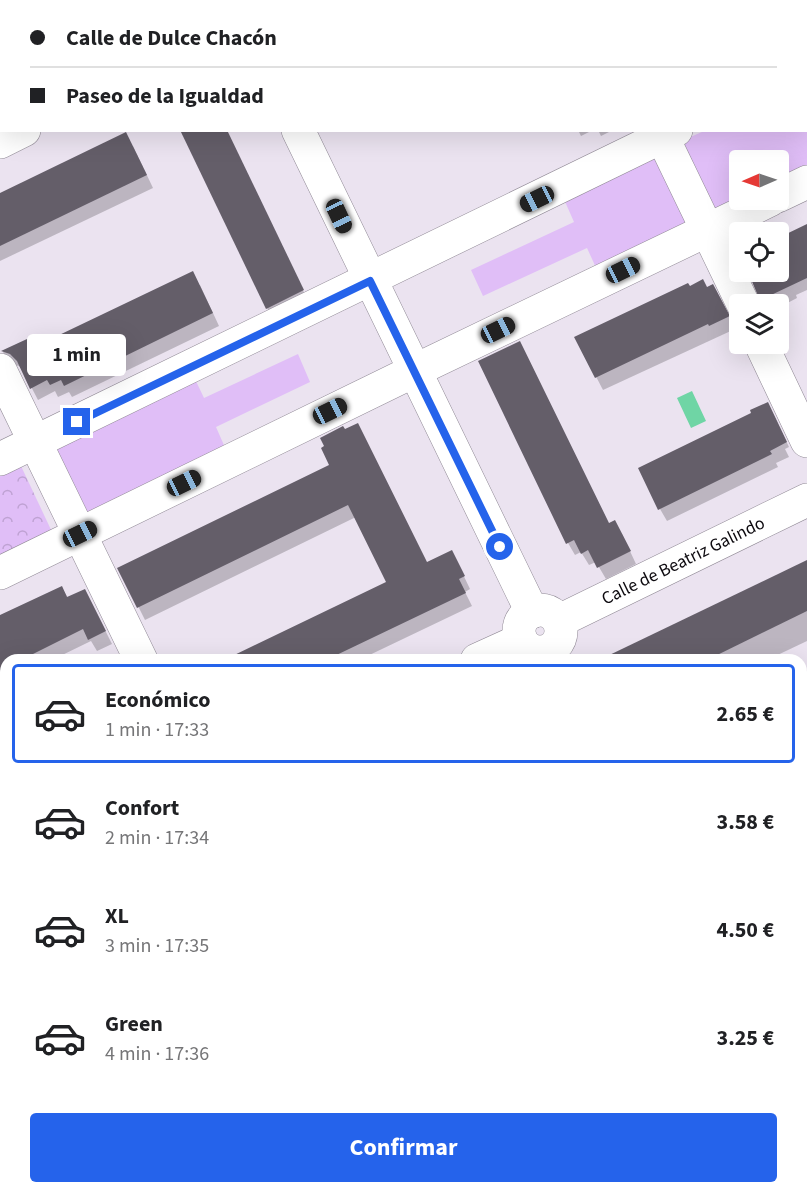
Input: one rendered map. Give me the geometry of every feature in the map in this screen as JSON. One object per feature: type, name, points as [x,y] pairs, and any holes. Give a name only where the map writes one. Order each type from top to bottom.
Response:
[{"type":"street","points":[[0,142],[20,132]]},
{"type":"street","points":[[299,132],[543,637]]},
{"type":"street","points":[[0,459],[370,281],[666,133],[737,294]]},
{"type":"street","points":[[789,191],[807,182]]},
{"type":"street","points":[[0,573],[414,370],[749,210]]},
{"type":"street","points":[[766,354],[807,441]]},
{"type":"street","points":[[0,370],[138,654]]},
{"type":"street","name":"Calle de Beatriz Galindo","points":[[494,654],[543,637],[807,500]]},
{"type":"green space","points":[[702,132],[807,132],[807,171],[789,179],[789,150],[729,150],[729,207],[713,216],[677,143]]},
{"type":"green space","points":[[660,153],[694,227],[598,272],[587,248],[483,296],[471,270],[574,222],[563,197]]},
{"type":"green space","points":[[298,354],[310,382],[216,427],[227,452],[88,518],[53,445],[194,377],[204,398]]},
{"type":"green space","points":[[21,466],[53,534],[0,560],[0,476]]},
{"type":"shaded area","points":[[692,391],[706,421],[691,428],[677,398]]},
{"type":"building","points":[[126,132],[147,175],[0,246],[0,193]]},
{"type":"building","points":[[181,132],[228,132],[304,290],[266,309]]},
{"type":"building","points":[[807,224],[807,278],[773,294],[757,294],[752,282],[789,282],[789,233]]},
{"type":"building","points":[[193,271],[213,313],[64,386],[61,380],[50,385],[47,380],[30,389],[17,361],[10,354],[1,351],[27,339],[32,348]]},
{"type":"building","points":[[703,279],[707,287],[713,284],[729,316],[709,326],[708,324],[595,378],[574,337],[688,283],[690,286]]},
{"type":"building","points":[[520,341],[609,523],[615,520],[631,551],[597,568],[588,550],[581,554],[574,540],[566,544],[478,361]]},
{"type":"building","points":[[768,402],[787,442],[770,451],[772,454],[658,510],[638,468],[751,413],[750,410]]},
{"type":"building","points":[[358,423],[427,562],[452,550],[465,576],[459,579],[466,593],[339,654],[236,654],[386,582],[348,505],[137,608],[117,568],[329,465],[321,448],[324,446],[320,438],[343,426],[345,429]]},
{"type":"building","points":[[807,560],[807,611],[719,654],[611,654]]},
{"type":"building","points":[[62,586],[67,597],[85,589],[106,631],[88,640],[83,629],[33,654],[0,654],[0,615]]},
{"type":"route","points":[[77,422],[370,281],[500,547]]}]
